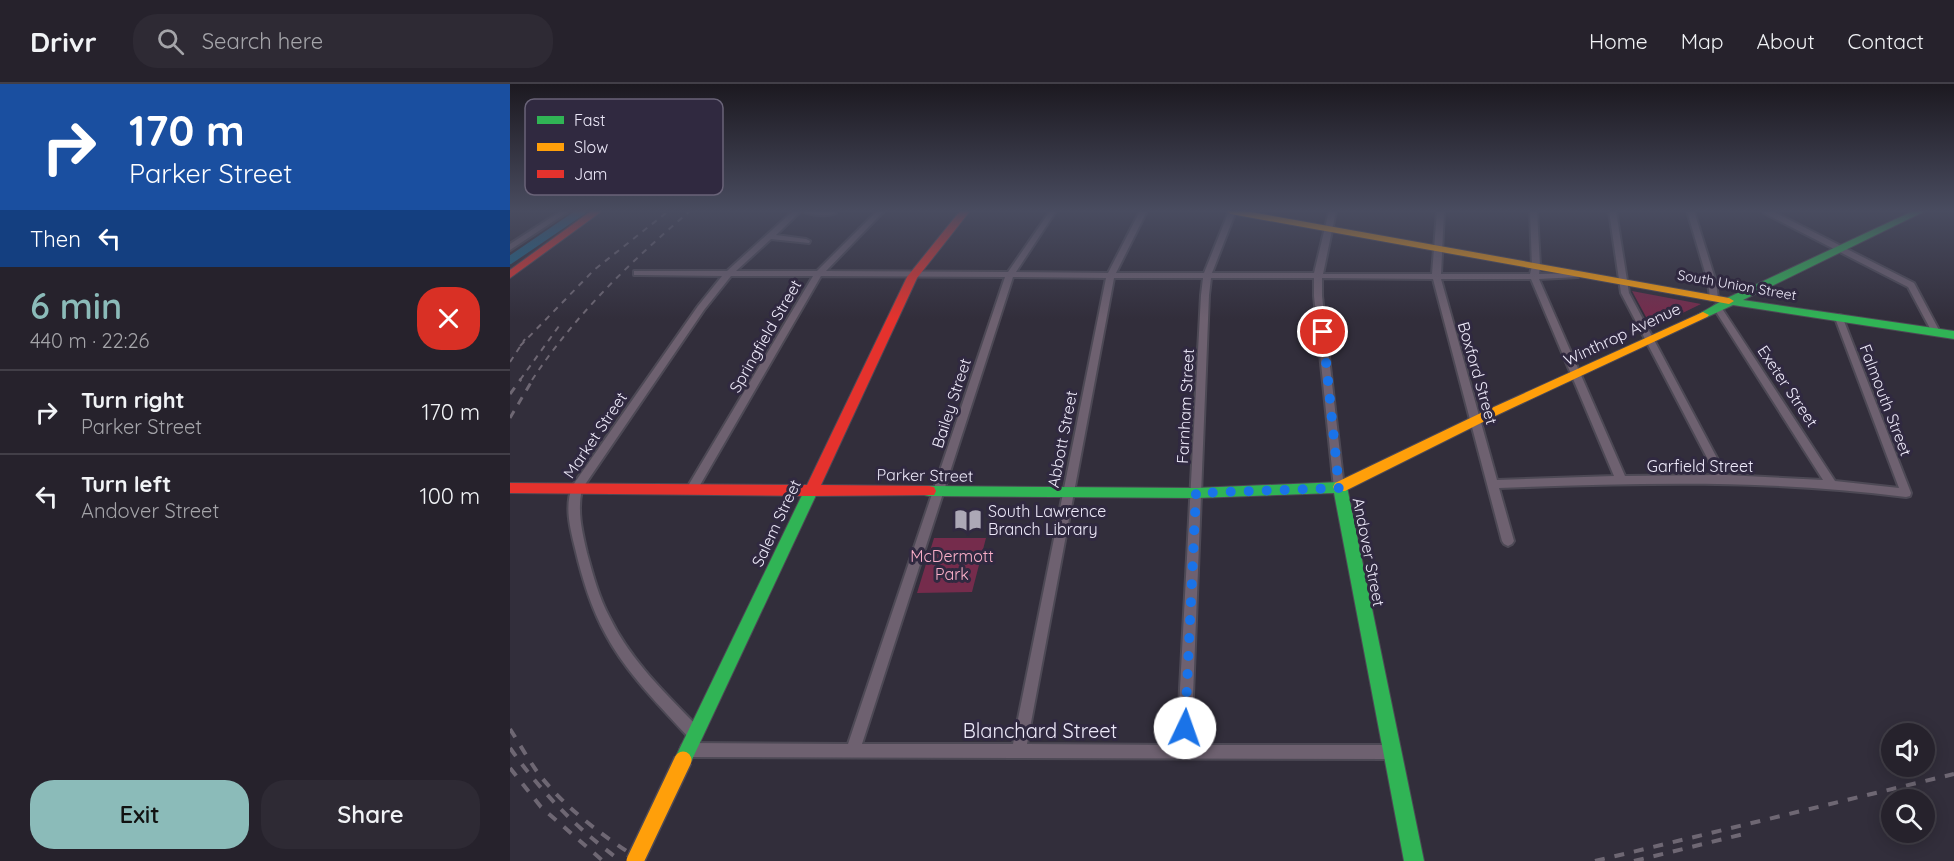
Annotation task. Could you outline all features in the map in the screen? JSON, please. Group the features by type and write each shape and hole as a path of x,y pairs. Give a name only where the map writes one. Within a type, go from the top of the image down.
{"main road":[{"path":"510,275 548,247"},
{"name":"Salem Street","path":"634,861 914,275 936,247"},
{"name":"South Union Street","path":"1439,247 1535,271 1622,282 1720,302 1954,334"},
{"name":"Winthrop Avenue","path":"1339,488 1476,420 1649,341 1720,302 1845,247"},
{"name":"Parker Street","path":"510,488 1068,493 1196,493 1339,488"},
{"name":"Andover Street","path":"1339,488 1414,861"}],"street":[{"name":"Market Street","path":"695,734 649,684 617,643 591,588 574,521 573,501 577,488 701,308 728,274 757,247"},
{"name":"Springfield Street","path":"692,489 818,275 845,247"},
{"name":"Bailey Street","path":"853,750 1011,274 1029,247"},
{"name":"Abbott Street","path":"1018,751 1110,276 1125,247"},
{"name":"Farnham Street","path":"1184,751 1208,275 1219,247"},
{"name":"Andover Street","path":"1324,247 1318,276 1318,296 1339,488"},
{"name":"Boxford Street","path":"1438,247 1436,276 1508,541"},
{"path":"1535,247 1535,271 1621,480"},
{"path":"1619,247 1625,292 1724,481"},
{"name":"Exeter Street","path":"1701,247 1720,302 1831,483"},
{"path":"1838,247 1911,285 1936,332"},
{"path":"637,273 1436,276 1535,271"},
{"name":"Falmouth Street","path":"1839,318 1906,493"},
{"name":"Garfield Street","path":"1492,484 1621,480 1831,483 1906,493"},
{"name":"Blanchard Street","path":"685,755 853,750 1392,752"}],"green space":[{"path":"1632,291 1701,304 1652,328"},
{"name":"McDermott Park","path":"934,538 986,538 972,592 917,593"}],"waterway":[{"path":"510,260 529,247"}],"railway":[{"path":"521,345 594,270 623,247"},
{"path":"532,380 585,311 649,247"},
{"path":"520,380 559,326"},
{"path":"521,345 525,339"},
{"path":"510,362 521,345"},
{"path":"510,394 521,379"},
{"path":"510,418 533,379"},
{"path":"510,729 538,773 561,799 600,832 642,861"},
{"path":"510,748 534,780 561,809 589,836 621,861"},
{"path":"510,768 541,807 603,861"},
{"path":"1595,861 1954,774"},
{"path":"1634,861 1744,834"}],"traffic: fast":[{"path":"1703,315 1844,247"},
{"path":"1729,301 1954,335"},
{"path":"1340,487 1414,861"},
{"path":"929,491 1196,493 1339,488"},
{"path":"683,760 811,491"}],"traffic: slow":[{"path":"1432,247 1729,301"},
{"path":"1340,487 1489,414 1703,315"},
{"path":"635,861 683,760"}],"traffic: jam":[{"path":"510,275 548,247"},
{"path":"811,491 912,277 936,247"},
{"path":"510,488 929,491"}],"place":[{"name":"South Lawrence Branch Library","path":"968,520"}],"route":[{"path":"1185,728 1196,493 1339,488 1323,332"}]}
